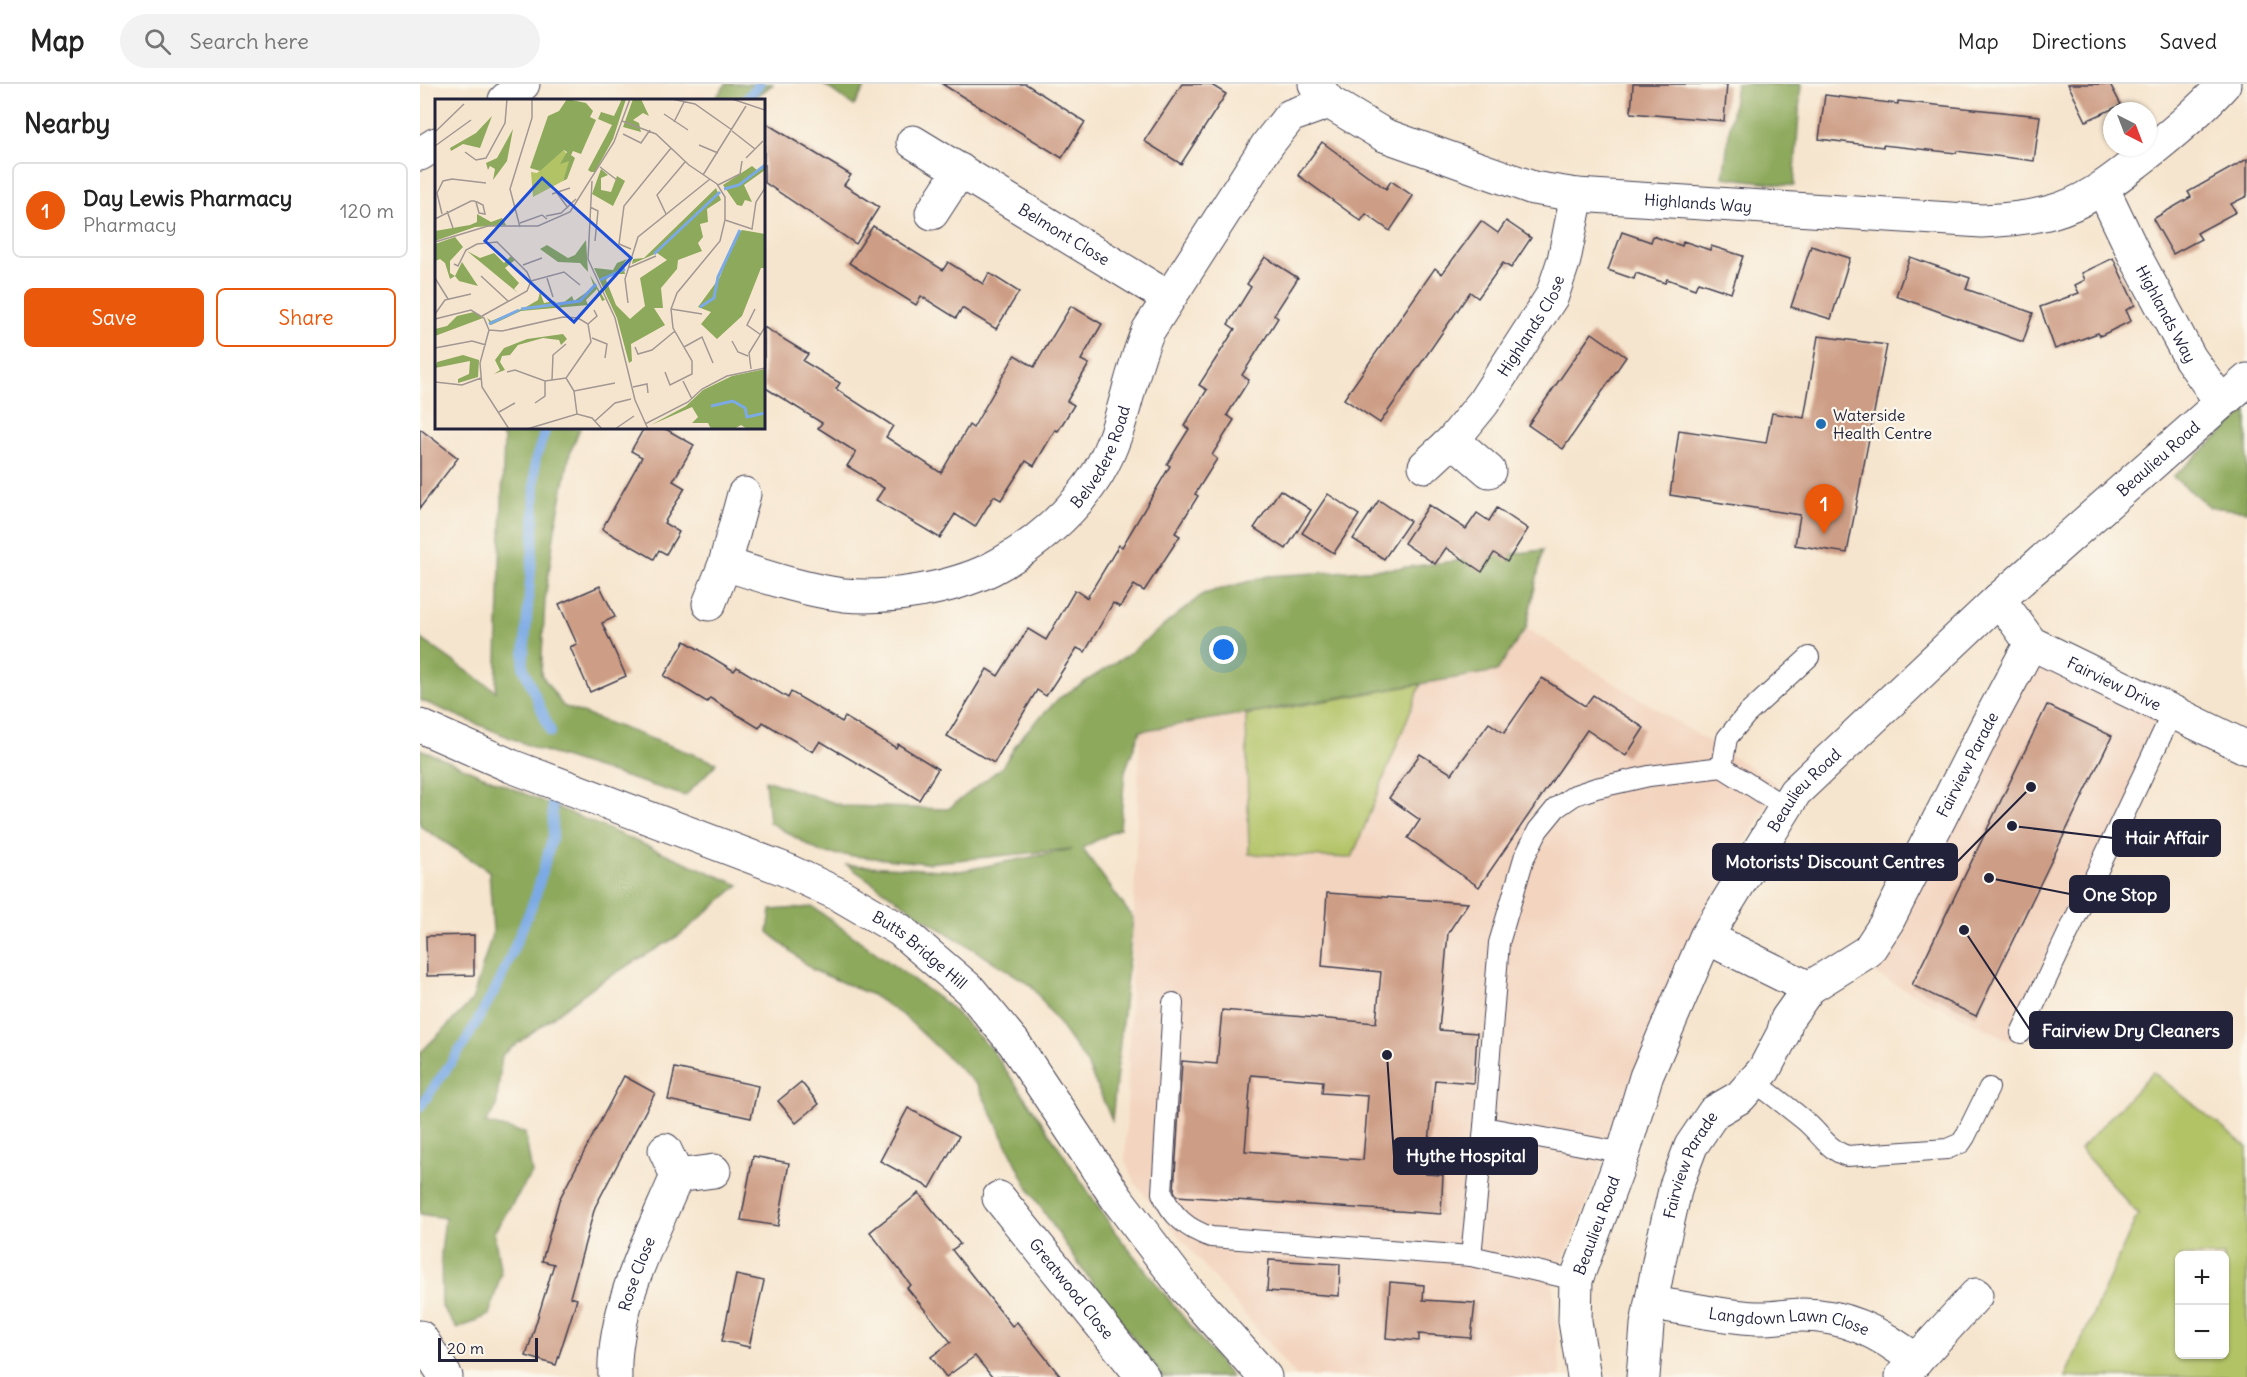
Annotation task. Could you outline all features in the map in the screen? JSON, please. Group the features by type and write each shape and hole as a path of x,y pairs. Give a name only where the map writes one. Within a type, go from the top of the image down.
{"street":[{"path":"506,99 523,84"},
{"name":"Highlands Way","path":"1322,93 1384,135 1533,188 1577,195 1982,221 2052,212 2103,189 2205,105 2224,84"},
{"name":"Belvedere Road","path":"725,564 821,591 867,596 938,587 990,570 1040,536 1062,516 1098,472 1112,441 1140,349 1148,331 1253,166 1290,116 1322,93"},
{"name":"Belmont Close","path":"914,142 1169,298"},
{"path":"420,154 435,145"},
{"path":"932,213 960,170"},
{"name":"Highlands Way","path":"2103,189 2134,254 2190,358 2221,402"},
{"name":"Highlands Close","path":"1425,466 1453,440 1483,403 1552,296 1564,260 1577,195"},
{"name":"Beaulieu Road","path":"1584,1377 1575,1321 1576,1280 1624,1151 1646,1077 1706,936 1785,807 1795,792 2000,599 2247,380"},
{"path":"1453,440 1489,471"},
{"path":"709,604 725,564 744,494"},
{"name":"Fairview Drive","path":"2000,599 2031,643 2247,748"},
{"name":"Fairview Parade","path":"1643,1377 1651,1303 1672,1202 1691,1146 1714,1112 1740,1097 1755,1082 1771,1060 1787,1019 1809,988 1868,951 1887,922 2031,643"},
{"name":"Butts Bridge Hill","path":"420,726 511,766 784,869 840,895 900,930 970,990 1014,1043 1118,1200 1185,1288 1265,1377"},
{"path":"1706,936 1809,988"},
{"name":"Rose Close","path":"615,1377 621,1323 671,1163 714,1171"},
{"name":"Greatwood Close","path":"999,1198 1143,1377"},
{"name":"Langdown Lawn Close","path":"1651,1303 1742,1317 1780,1318 1802,1315 1837,1319 1870,1330 1888,1340 1908,1369 1976,1295"},
{"path":"420,1336 446,1377"}],"lane":[{"path":"1722,767 1727,738 1746,715 1809,657"},
{"path":"2021,1033 2173,711"},
{"path":"1470,1256 1484,1127 1499,943 1524,858 1538,830 1556,808 1575,795 1649,776 1722,767 1785,807"},
{"path":"1173,1003 1162,1193 1168,1208 1194,1232 1211,1237 1470,1256 1576,1280"},
{"path":"1755,1082 1804,1120 1828,1145 1847,1156 1947,1149 1956,1146 1965,1137 1989,1088"},
{"path":"1484,1127 1624,1151"}],"shaded area":[{"path":"1526,628 1777,784 1684,959 1553,1287 1561,1377 1297,1377 1136,1185 1125,1161 1140,731 1497,671"},
{"path":"2034,656 2169,722 2011,1041 1876,975"}],"green space":[{"path":"726,84 773,84 753,99 715,99"},
{"path":"823,84 867,84 854,106"},
{"path":"1736,84 1801,84 1794,186 1723,177"},
{"path":"2247,411 2247,511 2210,507 2173,477"},
{"path":"482,429 580,429 570,453 555,529 545,600 541,674 563,706 717,763 685,796 537,749 420,700 420,638 496,691 504,437"},
{"path":"1543,550 1526,628 1497,671 1140,731 1125,771 1120,828 1082,848 1133,918 1112,1120 1086,1062 1031,985 928,921 847,865 960,871 1072,849 926,863 822,853 769,822 765,780 844,806 948,809 1002,767 1021,737 1059,698 1126,656 1203,594 1268,576 1399,568"},
{"path":"1421,684 1352,858 1249,854 1246,715"},
{"path":"420,749 739,885 680,935 597,984 502,1055 496,1108 485,1123 525,1133 532,1173 494,1232 501,1274 489,1315 457,1329 442,1307 441,1252 445,1218 420,1214 420,1053 472,1001 493,931 489,871 420,826"},
{"path":"813,907 948,1005 992,1050 1115,1232 1231,1377 1162,1377 1080,1266 1030,1191 978,1086 905,1017 872,995 813,970 768,932 771,910"},
{"path":"2153,1072 2247,1147 2247,1377 2065,1377 2138,1214 2080,1149"}],"building":[{"path":"942,84 1026,84 1085,122 1062,158"},
{"path":"1182,84 1210,84 1226,94 1181,164 1144,141"},
{"path":"1633,84 1727,84 1724,121 1631,113"},
{"path":"2068,84 2110,84 2119,102 2103,102 2103,113 2086,121"},
{"path":"1825,95 1898,104 1898,101 2040,116 2034,161 1957,151 1956,153 1883,145 1883,147 1819,139"},
{"path":"765,123 851,175 844,185 879,207 856,244 765,183"},
{"path":"1322,142 1386,189 1391,181 1413,196 1390,231 1366,214 1361,221 1298,175"},
{"path":"2247,159 2247,196 2231,204 2236,212 2197,233 2201,239 2173,254 2153,219 2191,197 2188,192"},
{"path":"1481,221 1498,233 1506,221 1531,238 1511,268 1503,263 1478,298 1470,292 1380,423 1344,399 1435,268 1442,274"},
{"path":"873,226 943,270 948,262 983,284 989,273 1019,292 996,329 962,308 956,318 921,296 916,305 849,263"},
{"path":"1622,232 1651,242 1653,236 1682,246 1683,241 1710,250 1711,246 1743,256 1731,293 1698,282 1695,289 1667,279 1665,283 1636,273 1634,279 1608,270"},
{"path":"1811,246 1850,258 1831,319 1791,307"},
{"path":"1265,257 1298,278 1274,315 1278,318 1242,375 1249,380 1227,415 1234,420 1212,455 1217,459 1195,494 1198,496 1175,533 1180,536 1144,591 1134,585 1120,607 1113,603 1085,652 1077,648 1046,696 1037,690 994,763 947,736 987,669 998,676 1028,629 1046,640 1075,590 1087,598 1119,545 1122,547 1170,466 1167,464 1189,429 1184,426 1207,390 1199,385 1235,329 1228,324 1251,287 1247,284"},
{"path":"1910,257 1970,278 1966,289 2033,313 2023,342 1896,296"},
{"path":"2113,258 2135,305 2126,310 2131,321 2100,336 2098,333 2055,349 2040,307 2079,293 2075,285 2085,280 2082,273"},
{"path":"1071,306 1102,324 1081,360 1089,364 1067,401 1074,405 1058,431 1055,430 1034,466 1026,461 1001,500 994,496 975,527 955,514 940,538 876,500 884,488 847,466 856,452 818,428 822,423 765,388 765,328 808,354 803,361 840,383 836,389 893,426 886,437 941,473 969,425 973,428 1015,355 1034,367"},
{"path":"1592,333 1626,357 1563,449 1528,425"},
{"name":"Waterside Health Centre","path":"1818,336 1887,345 1847,553 1795,545 1800,515 1670,495 1679,430 1766,443 1772,413 1804,418"},
{"path":"420,429 458,458 420,508"},
{"path":"643,429 666,429 694,445 673,481 685,488 664,523 679,532 666,554 659,550 654,559 602,529 642,457 631,451"},
{"path":"1280,490 1311,510 1286,549 1254,528"},
{"path":"1328,494 1359,515 1334,553 1302,533"},
{"path":"1379,500 1410,521 1384,559 1353,539"},
{"path":"1429,505 1466,529 1477,513 1489,521 1497,508 1528,529 1507,562 1494,553 1482,572 1446,548 1435,564 1404,543"},
{"path":"600,586 615,617 602,623 626,676 590,692 570,647 577,644 559,604"},
{"path":"685,641 734,671 737,667 788,698 791,692 842,722 845,717 896,748 898,744 938,769 919,800 820,741 813,752 763,722 759,728 710,698 707,702 664,676"},
{"path":"1542,678 1585,706 1593,695 1644,728 1626,756 1587,730 1479,887 1408,838 1420,820 1389,798 1420,754 1452,774 1489,723 1504,733"},
{"path":"2047,705 2112,736 1976,1016 1912,985"},
{"path":"1327,893 1468,903 1448,933 1439,1030 1477,1033 1474,1083 1435,1080 1426,1174 1443,1175 1441,1214 1177,1196 1174,1191 1182,1061 1217,1064 1222,1010 1376,1023 1381,972 1322,966","holes":["1251,1075 1323,1081 1322,1093 1368,1096 1363,1160 1245,1151"]},
{"path":"474,935 474,975 427,976 426,936"},
{"path":"675,1068 758,1086 751,1118 668,1100"},
{"path":"624,1076 655,1093 595,1207 570,1297 577,1299 556,1365 526,1356 554,1264 542,1261 559,1200"},
{"path":"801,1082 819,1104 796,1123 778,1101"},
{"path":"908,1108 959,1136 930,1188 880,1161"},
{"path":"753,1156 789,1163 778,1226 741,1220"},
{"path":"919,1193 960,1244 952,1250 1012,1326 1017,1322 1061,1377 992,1377 975,1356 946,1377 931,1357 951,1342 907,1288 911,1285 870,1232"},
{"path":"1269,1260 1340,1264 1339,1296 1267,1291"},
{"path":"736,1275 764,1281 749,1347 722,1341"},
{"path":"1390,1282 1424,1285 1423,1300 1475,1303 1471,1338 1419,1334 1419,1341 1386,1338"}],"waterway":[{"path":"747,99 759,84"},
{"path":"546,429 535,461 534,533 523,667 551,732"},
{"path":"420,1107 464,1044 500,981 535,898 553,835 552,799"}],"place":[{"name":"Waterside Health Centre","path":"1821,424"},
{"name":"Day Lewis Pharmacy","path":"1824,534"},
{"name":"Motorists' Discount Centres","path":"2031,787"},
{"name":"Hair Affair","path":"2012,826"},
{"name":"One Stop","path":"1989,878"},
{"name":"Fairview Dry Cleaners","path":"1964,930"},
{"name":"Hythe Hospital","path":"1387,1055"}]}
